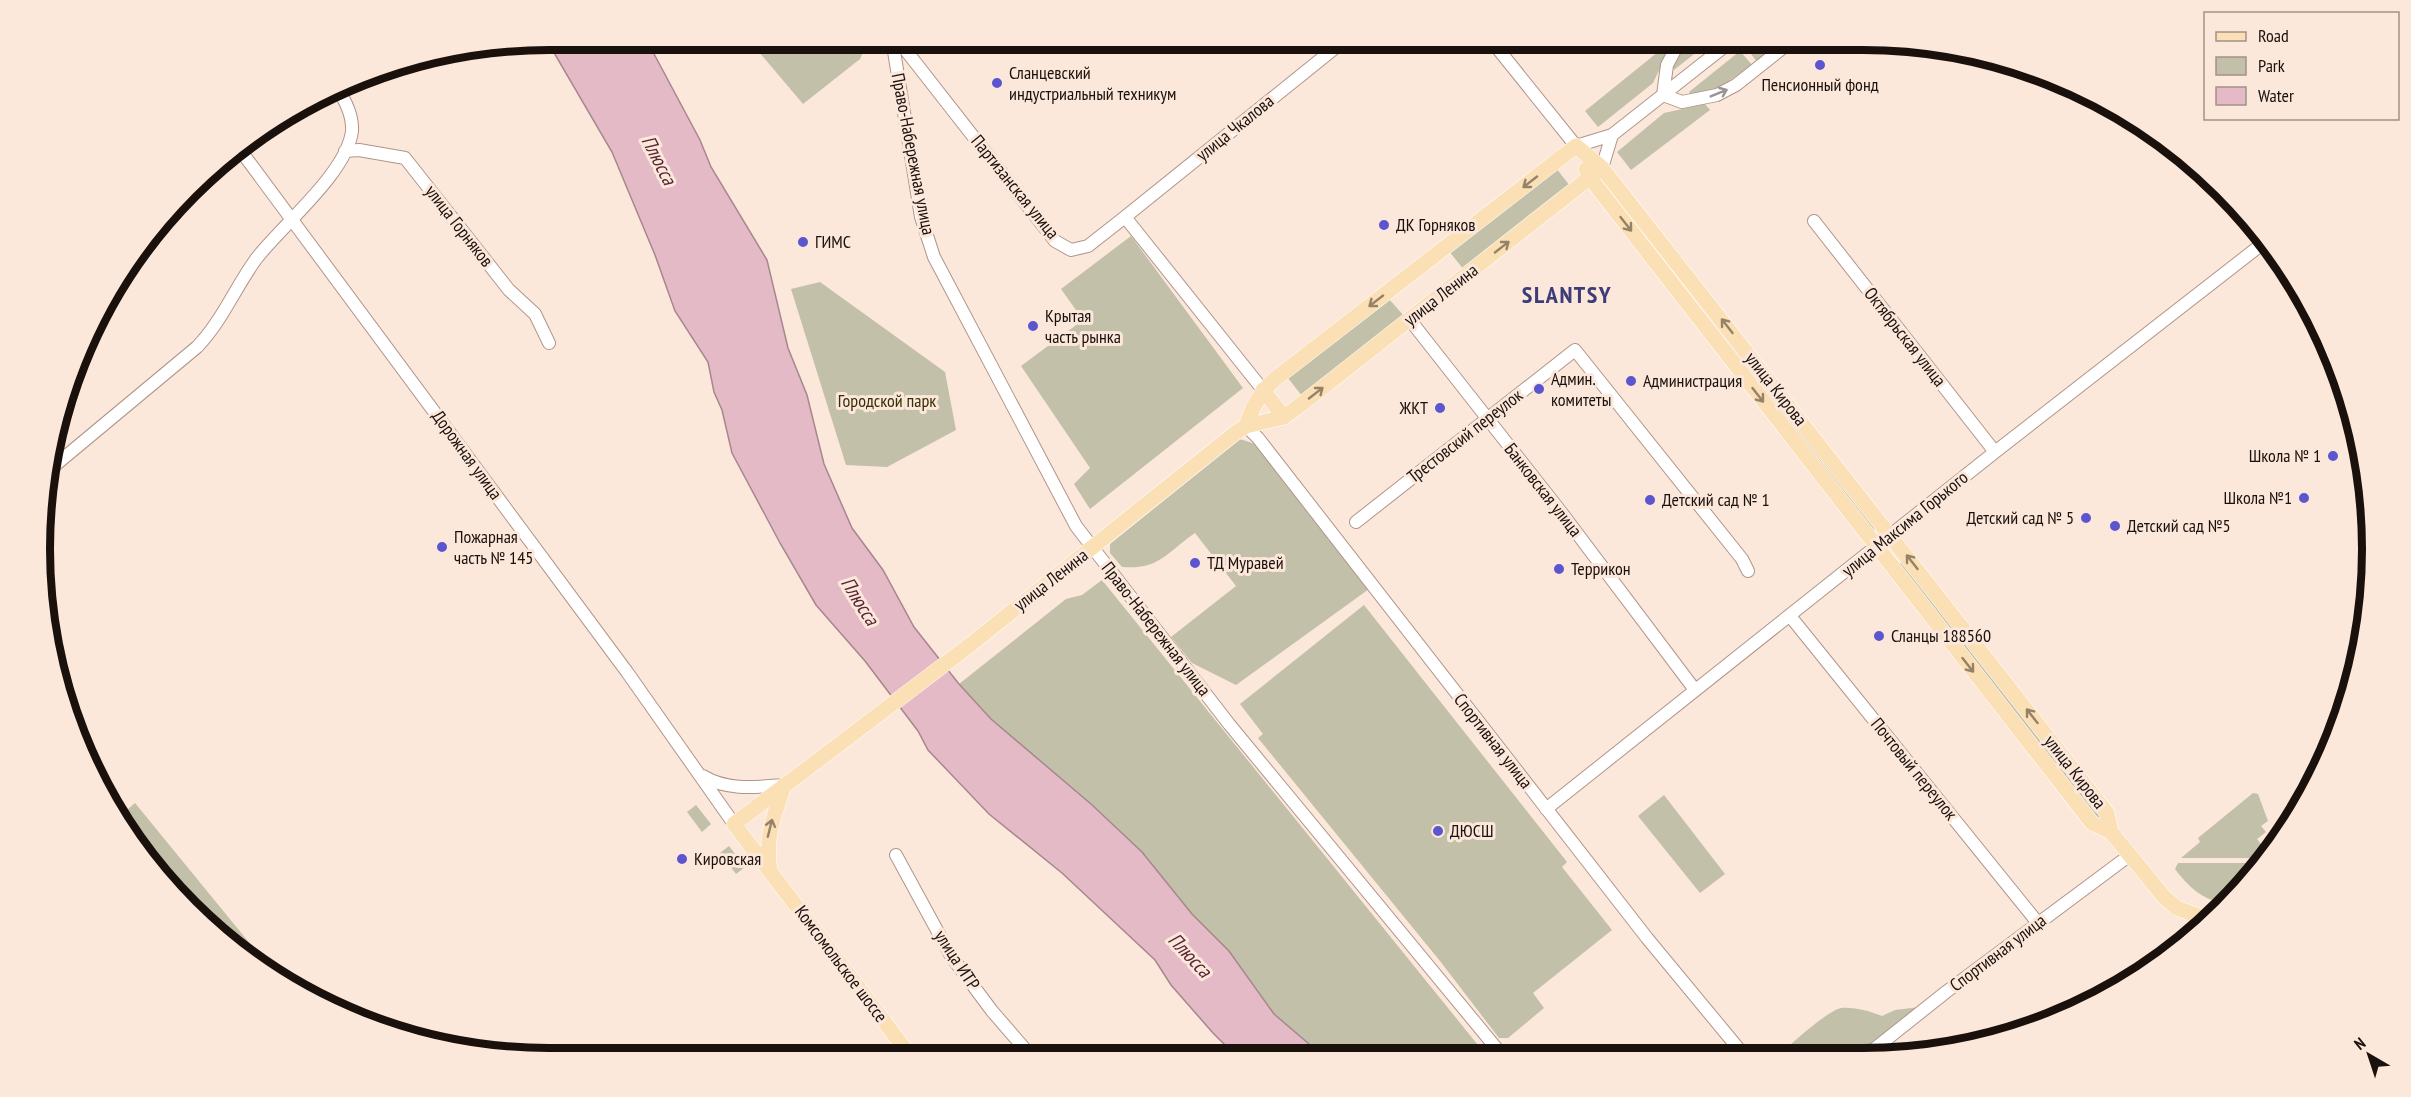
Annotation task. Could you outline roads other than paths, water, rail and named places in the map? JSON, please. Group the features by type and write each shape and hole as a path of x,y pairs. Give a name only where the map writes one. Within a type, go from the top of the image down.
{"main road":[{"name":"улица Ленина","path":"1246,426 1250,412 1263,390 1576,146"},
{"name":"улица Кирова","path":"1576,146 1602,168 1891,535 2107,813 2111,832"},
{"name":"улица Кирова","path":"1576,146 1590,178 1876,547 2092,823 2111,832"},
{"name":"улица Ленина","path":"784,785 970,645 1246,426 1284,417 1602,168"},
{"path":"1263,390 1284,417"},
{"path":"734,824 784,785"},
{"path":"770,872 767,842 769,828 784,785"},
{"name":"Комсомольское шоссе","path":"734,824 904,1048"},
{"path":"2111,832 2164,897 2176,908 2199,917"}],"street":[{"name":"Право-Набережная улица","path":"897,50 921,217 934,256 1076,526 1229,723 1496,1048"},
{"name":"Партизанская улица","path":"904,50 1055,241 1071,250 1088,246 1125,217"},
{"name":"улица Чкалова","path":"1125,217 1332,50"},
{"name":"улица Кирова","path":"1499,50 1576,146"},
{"path":"1675,50 1667,65 1663,95 1682,102 1717,95 1736,85 1780,50"},
{"name":"улица Ленина","path":"1576,146 1612,135 1720,50"},
{"path":"57,463 210,334 255,260 291,219 317,194 345,151 352,132 351,115 341,95"},
{"path":"1602,168 1612,135"},
{"name":"улица Горняков","path":"345,151 359,150 405,158 509,290 535,314 549,343"},
{"name":"Дорожная улица","path":"243,154 460,444 734,824"},
{"path":"1125,217 1263,390"},
{"name":"Октябрьская улица","path":"1814,221 1995,452"},
{"name":"улица Максима Горького","path":"1546,808 1995,452 2259,246"},
{"name":"Банковская улица","path":"1410,320 1488,418 1695,690"},
{"name":"Трестовский переулок","path":"1356,522 1575,350 1742,560 1748,571"},
{"name":"Спортивная улица","path":"1246,426 1258,438 1647,938 1738,1048"},
{"name":"Почтовый переулок","path":"1790,616 2038,923"},
{"path":"700,774 713,782 729,786 784,785"},
{"name":"улица ИТР","path":"896,855 951,956 992,1011 1024,1048"},
{"name":"Спортивная улица","path":"1877,1047 2130,855"}],"water":[{"name":"Плюсса","path":"552,50 652,50 700,140 711,167 767,260 788,348 807,395 824,464 852,528 883,570 914,627 959,684 991,719 1091,804 1142,852 1192,914 1229,951 1274,1014 1314,1048 1228,1048 1171,985 1155,960 1062,873 989,814 928,750 918,731 865,661 816,605 732,453 722,410 714,392 708,362 675,311 655,255 612,152"}],"place":[{"name":"Пенсионный фонд","path":"1820,65"},
{"name":"Сланцевский индустриальный техникум","path":"997,83"},
{"name":"ДК Горняков","path":"1384,225"},
{"name":"ГИМС","path":"803,242"},
{"name":"Крытая часть рынка","path":"1033,326"},
{"name":"Администрация","path":"1631,381"},
{"name":"Админ. комитеты","path":"1539,389"},
{"name":"ЖКТ","path":"1440,408"},
{"name":"Школа № 1","path":"2333,456"},
{"name":"Школа №1","path":"2304,498"},
{"name":"Детский сад № 1","path":"1650,500"},
{"name":"Детский сад № 5","path":"2086,518"},
{"name":"Детский сад №5","path":"2115,526"},
{"name":"Пожарная часть № 145","path":"442,547"},
{"name":"ТД Муравей","path":"1195,563"},
{"name":"Террикон","path":"1559,569"},
{"name":"Сланцы 188560","path":"1879,636"},
{"name":"ДЮСШ","path":"1438,831"},
{"name":"Кировская","path":"682,859"}],"district":[{"name":"SLANTSY","path":"1567,295"}],"park label":[{"name":"Городской парк","path":"887,401"}]}
